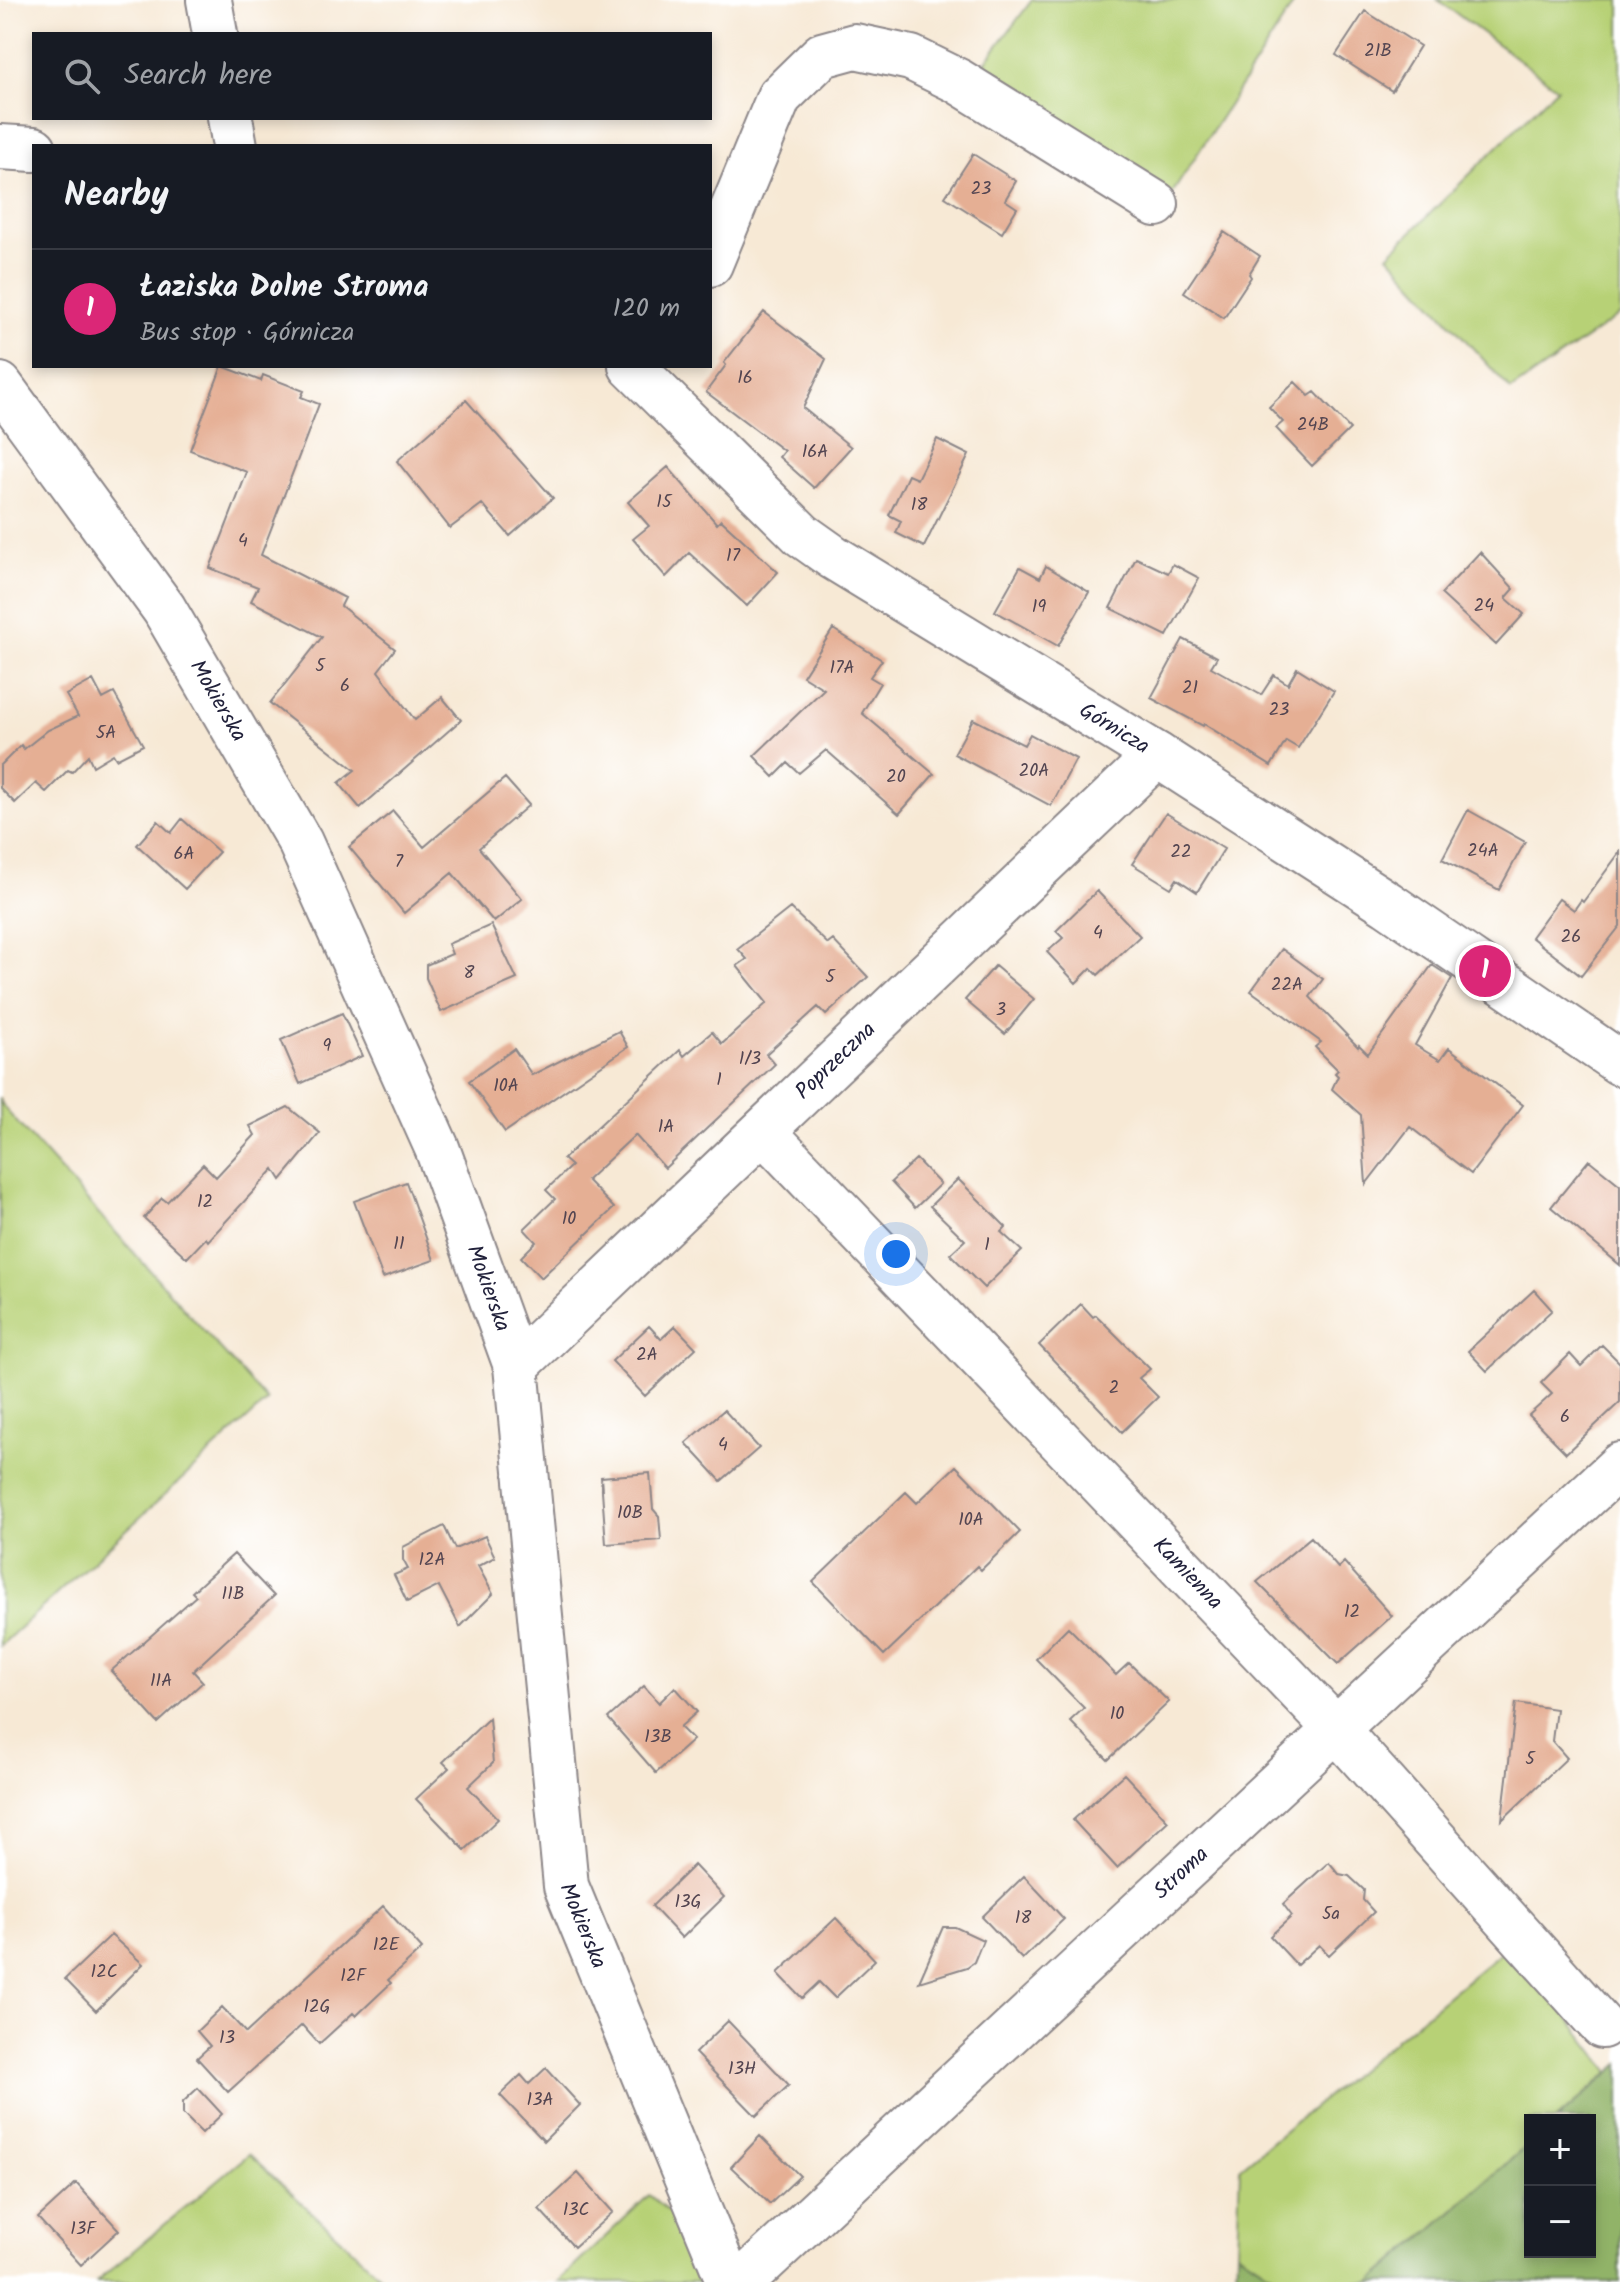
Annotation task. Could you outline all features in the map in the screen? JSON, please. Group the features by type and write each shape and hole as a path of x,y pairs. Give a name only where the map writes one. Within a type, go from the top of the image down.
{"street":[{"path":"209,0 215,32"},
{"path":"712,259 779,97 822,55 855,46 911,58 958,81 1156,204"},
{"path":"230,120 235,144"},
{"path":"0,147 32,149"},
{"name":"Górnicza","path":"650,373 802,535 1157,755 1388,904 1620,1063"},
{"name":"Mokierska","path":"0,385 164,609 300,842 437,1148 516,1366 566,1886 729,2282"},
{"name":"Poprzeczna","path":"516,1366 1157,755"},
{"name":"Kamienna","path":"764,1132 1336,1729 1602,2026"},
{"name":"Stroma","path":"742,2282 1620,1465"}],"green space":[{"path":"1032,0 1296,0 1159,214 961,95"},
{"path":"1438,0 1620,0 1620,315 1511,390 1388,255 1557,88"},
{"path":"0,1100 267,1401 0,1646"},
{"path":"1512,1943 1610,2072 1563,2114 1524,2114 1524,2148 1371,2282 1284,2282 1237,2251 1240,2168"},
{"path":"1620,2064 1620,2282 1371,2282 1524,2148 1524,2258 1596,2258 1596,2114 1563,2114"},
{"path":"249,2154 387,2282 96,2282"},
{"path":"649,2195 753,2282 558,2282"},
{"path":"1237,2251 1284,2282 1236,2282"}],"building":[{"path":"1365,11 1420,46 1392,91 1336,55"},
{"path":"973,154 1016,181 1005,200 1017,208 1002,233 945,197"},
{"path":"1224,232 1260,256 1249,274 1251,277 1224,318 1184,292"},
{"path":"764,312 826,359 803,408 851,447 814,488 779,457 784,451 706,392 726,365 724,363"},
{"path":"221,368 261,381 263,375 304,391 301,397 319,404 261,555 345,598 341,606 395,649 378,671 415,720 442,697 461,720 360,808 339,783 355,770 270,703 322,637 251,601 258,587 210,568 247,472 190,450"},
{"path":"1295,382 1309,396 1315,392 1350,429 1312,466 1276,428 1283,422 1269,407"},
{"path":"466,400 553,498 510,536 482,504 450,528 397,461"},
{"path":"937,439 969,455 924,547 896,533 901,521 889,515 908,475 917,479"},
{"path":"668,467 717,524 721,520 778,572 747,606 689,553 666,577 633,539 649,526 628,502"},
{"path":"1480,552 1514,589 1506,598 1524,614 1496,645 1441,594"},
{"path":"1136,558 1168,573 1173,564 1199,578 1167,636 1110,608"},
{"path":"1046,566 1089,592 1058,646 995,611 1020,567 1040,578"},
{"path":"833,629 882,660 870,677 880,683 862,713 934,774 899,814 826,750 799,773 788,763 774,777 754,756 824,689 803,676"},
{"path":"1183,639 1217,657 1211,667 1261,695 1274,675 1288,684 1297,668 1334,691 1298,748 1286,741 1271,766 1204,724 1151,698"},
{"path":"93,680 103,699 114,693 143,745 116,759 113,754 93,766 88,755 46,792 36,783 15,803 0,788 0,766 21,745 24,749 48,730 78,716 66,695"},
{"path":"973,719 1024,745 1030,734 1076,759 1051,806 954,754"},
{"path":"505,778 529,805 479,848 522,899 494,922 452,873 404,913 349,847 393,811 424,847"},
{"path":"1468,810 1525,842 1499,890 1442,859"},
{"path":"1166,813 1224,849 1197,892 1177,879 1171,888 1132,864"},
{"path":"182,819 219,852 185,889 137,845 158,821 171,833"},
{"path":"1620,852 1620,926 1581,976 1531,937 1559,899 1574,910 1581,900 1583,902"},
{"path":"1097,891 1140,936 1098,975 1091,968 1076,983 1047,952 1063,938 1056,931"},
{"path":"790,908 828,944 833,940 868,977 826,1015 818,1007 766,1054 775,1064 665,1168 635,1135 587,1180 614,1208 541,1278 521,1257 536,1242 524,1229 555,1199 546,1190 571,1166 563,1159 680,1050 684,1056 712,1032 722,1044 767,1003 737,966 747,959 738,949"},
{"path":"491,925 517,979 441,1012 426,978 426,965 452,954 448,944"},
{"path":"1282,949 1323,979 1310,997 1368,1054 1432,965 1452,978 1415,1045 1440,1060 1449,1048 1523,1105 1471,1174 1410,1127 1366,1184 1361,1115 1332,1089 1338,1070 1315,1047 1321,1042 1251,991"},
{"path":"995,966 1034,999 1005,1034 965,1000"},
{"path":"342,1013 362,1056 300,1084 281,1040"},
{"path":"619,1031 628,1047 505,1132 469,1081 514,1049 532,1075"},
{"path":"288,1107 320,1133 281,1180 274,1169 208,1241 206,1238 187,1258 144,1218 162,1198 167,1202 203,1164 216,1177 255,1135 250,1126"},
{"path":"916,1159 940,1184 915,1208 891,1182"},
{"path":"1589,1160 1620,1185 1620,1265 1551,1207"},
{"path":"958,1179 1006,1227 1001,1232 1022,1251 984,1288 950,1254 965,1240 930,1206"},
{"path":"406,1182 434,1260 383,1278 354,1201"},
{"path":"1534,1290 1552,1310 1487,1371 1468,1351"},
{"path":"1081,1304 1150,1369 1139,1378 1158,1397 1122,1432 1039,1345"},
{"path":"649,1326 661,1339 675,1326 696,1348 645,1396 612,1361"},
{"path":"1602,1345 1620,1363 1620,1402 1566,1453 1529,1415 1552,1394 1541,1383 1570,1354 1581,1366"},
{"path":"724,1410 759,1448 721,1481 686,1443"},
{"path":"956,1466 1020,1532 981,1570 977,1566 884,1655 813,1582 906,1492 917,1503"},
{"path":"650,1473 653,1509 659,1516 661,1540 606,1544 601,1477"},
{"path":"444,1526 455,1549 485,1536 495,1557 478,1566 493,1594 460,1627 439,1586 407,1602 394,1575 408,1569 403,1560 403,1547"},
{"path":"1311,1537 1338,1568 1344,1562 1392,1616 1338,1664 1257,1582"},
{"path":"234,1554 274,1596 193,1671 203,1682 158,1723 111,1671 196,1596 192,1592"},
{"path":"1068,1627 1116,1675 1129,1663 1169,1702 1108,1760 1070,1721 1084,1708 1036,1659"},
{"path":"644,1686 659,1703 675,1687 697,1712 680,1727 693,1740 656,1773 608,1718"},
{"path":"1516,1703 1556,1709 1552,1741 1567,1758 1502,1820"},
{"path":"489,1718 493,1763 468,1787 498,1819 465,1850 416,1799 449,1768 443,1762"},
{"path":"1124,1774 1168,1821 1117,1868 1073,1820"},
{"path":"1329,1862 1339,1874 1349,1876 1364,1890 1363,1900 1374,1912 1329,1955 1319,1945 1297,1965 1270,1936 1292,1916 1283,1904"},
{"path":"694,1865 724,1897 682,1938 652,1906"},
{"path":"1024,1876 1064,1919 1022,1959 982,1917"},
{"path":"383,1906 422,1949 388,1980 391,1983 356,2016 353,2013 319,2044 302,2025 228,2092 197,2058 210,2046 197,2031 222,2007 246,2033"},
{"path":"836,1918 875,1960 835,1998 819,1982 802,1998 778,1973"},
{"path":"943,1927 955,1927 983,1940 974,1962 919,1982"},
{"path":"111,1935 143,1964 96,2011 65,1979"},
{"path":"728,2021 789,2085 756,2116 695,2053"},
{"path":"546,2068 580,2105 544,2141 500,2095 521,2075 529,2084"},
{"path":"198,2088 222,2114 202,2133 183,2114 183,2102"},
{"path":"760,2136 800,2176 770,2204 731,2167"},
{"path":"578,2173 613,2212 574,2247 539,2209"},
{"path":"76,2183 119,2230 81,2265 38,2218"}],"place":[{"name":"Łaziska Dolne Stroma","path":"1485,971"}]}
